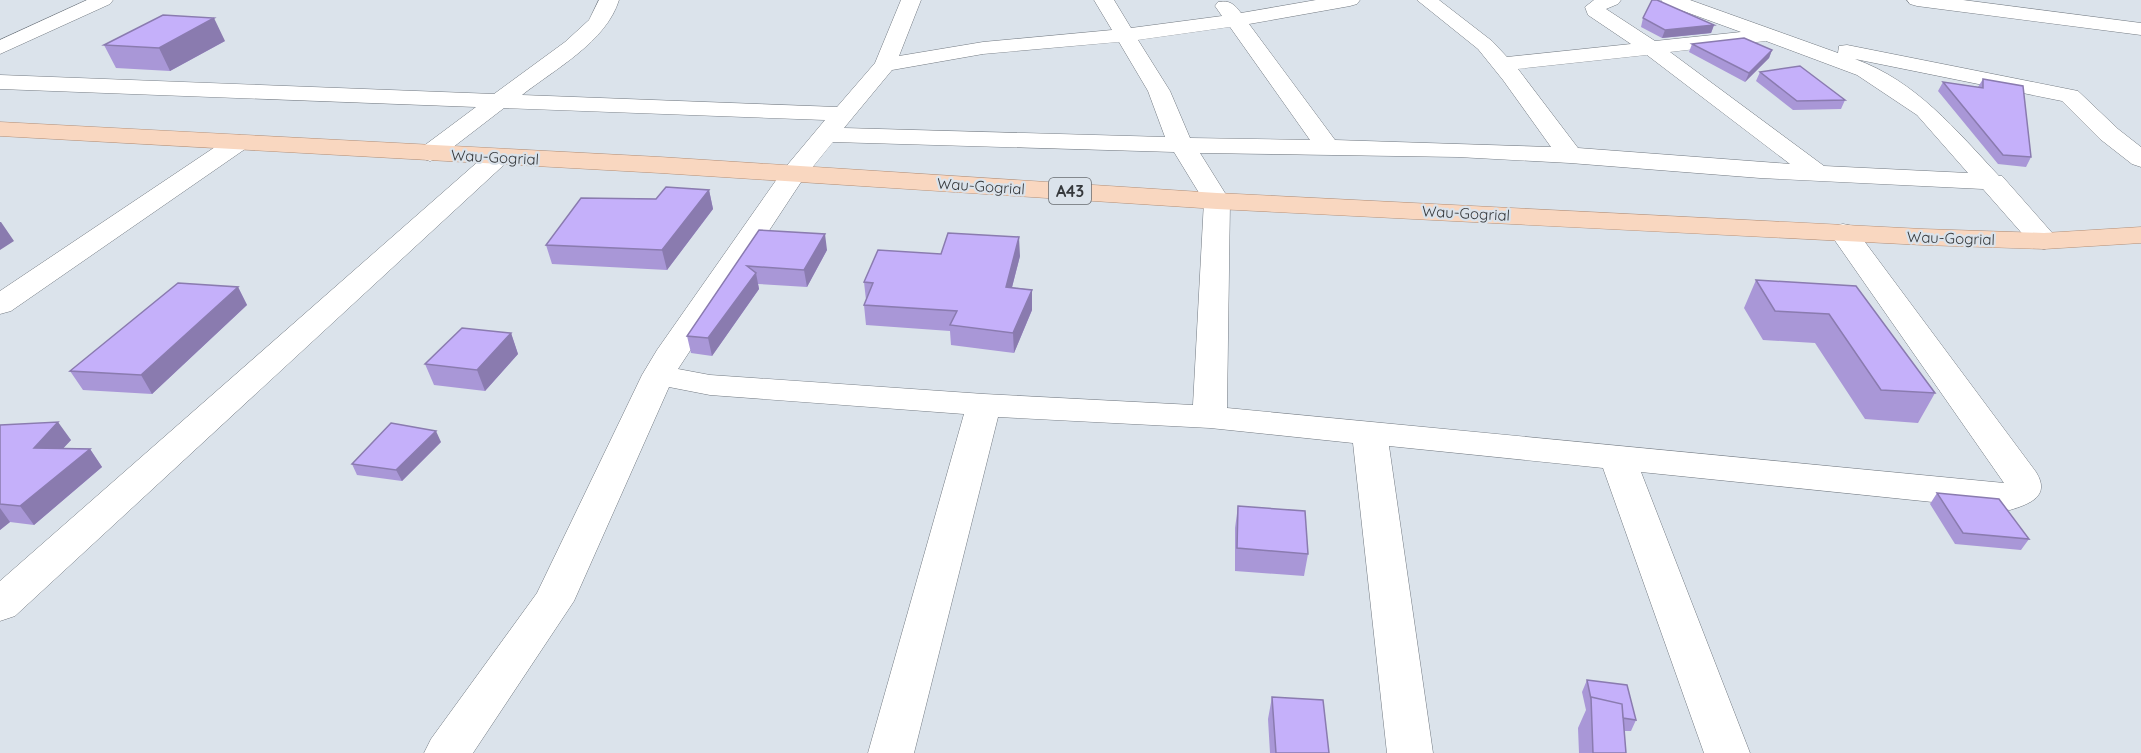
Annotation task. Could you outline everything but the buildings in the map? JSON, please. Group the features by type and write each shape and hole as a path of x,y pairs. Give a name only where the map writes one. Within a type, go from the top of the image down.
{"main road":[{"name":"Wau-Gogrial","path":"0,129 793,174 1216,201 2044,241 2141,235"}],"street":[{"path":"0,48 103,0"},
{"path":"430,153 572,46 596,24 609,0"},
{"path":"447,753 553,601 658,375 793,174 885,65 911,0"},
{"path":"1104,0 1159,91 1177,136 1216,201 1210,417"},
{"path":"1220,0 1237,20 1328,148"},
{"path":"885,65 983,48 1126,35 1237,20 1350,0"},
{"path":"1427,0 1485,45 1502,64 1570,155"},
{"path":"1611,0 1596,7 1595,11 1650,47 1818,173"},
{"path":"1671,0 1865,70 1925,110 2044,241"},
{"path":"1917,0 2137,22"},
{"path":"2083,0 2137,22"},
{"path":"1502,64 1768,35 2070,96 2109,134 2141,159"},
{"path":"0,82 843,114"},
{"path":"828,135 1458,150 1992,182"},
{"path":"0,305 239,142"},
{"path":"0,605 498,157"},
{"path":"658,375 710,386 984,405 1210,417 2010,497 2022,491 2023,481 1843,232"},
{"path":"891,753 984,405"},
{"path":"1369,432 1410,753"},
{"path":"1617,456 1726,753"}]}
